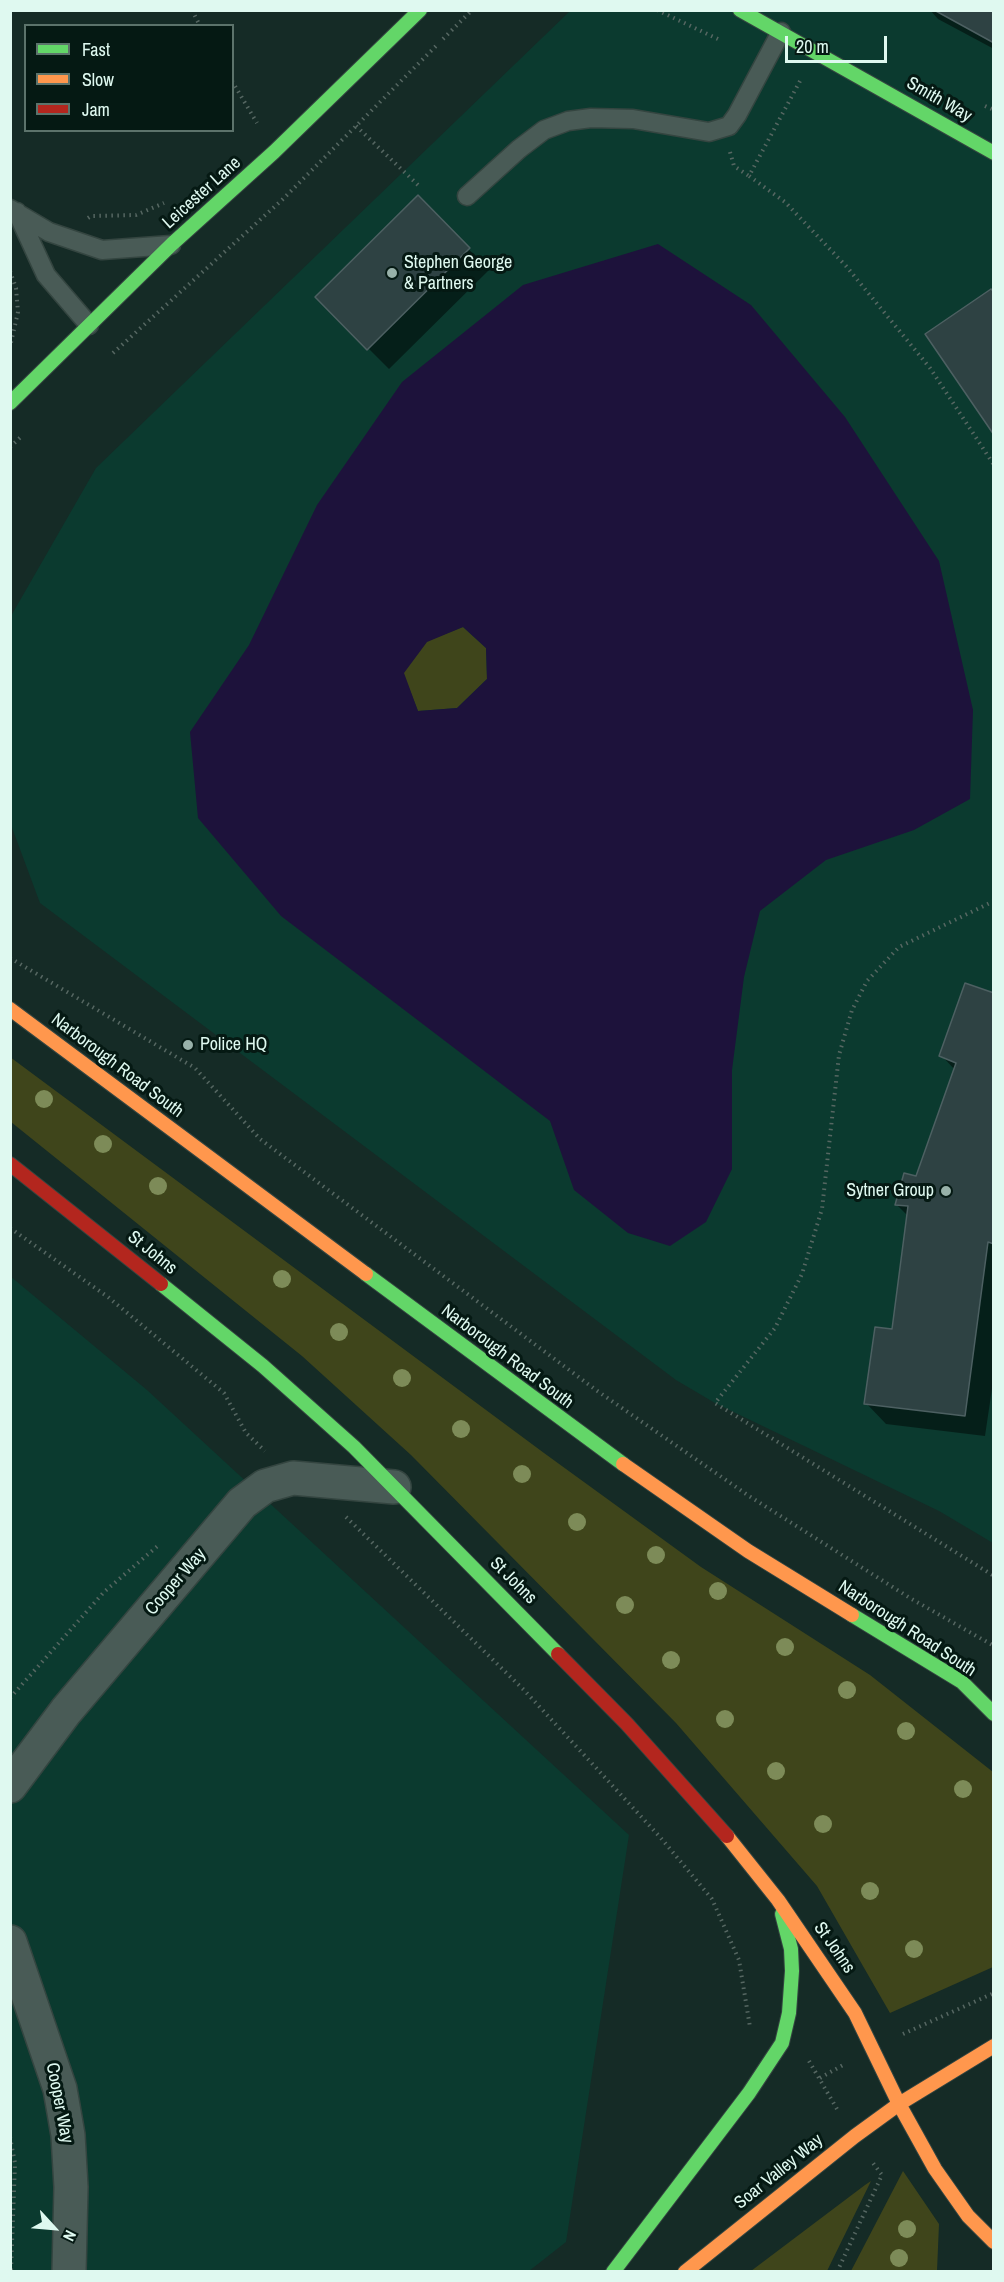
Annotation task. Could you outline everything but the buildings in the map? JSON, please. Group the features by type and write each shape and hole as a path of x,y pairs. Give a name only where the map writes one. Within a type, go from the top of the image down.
{"main road":[{"name":"Leicester Lane","path":"10,403 172,244 274,152 420,10"},
{"name":"Smith Way","path":"740,10 993,153"},
{"name":"Narborough Road South","path":"10,1009 589,1440 748,1551 962,1682 993,1714"},
{"name":"St Johns","path":"10,1164 263,1366 394,1488 627,1724 732,1841 778,1900 840,1989 935,2169 968,2216 993,2242"},
{"path":"962,1682 993,1697"},
{"path":"614,2271 749,2093 782,2043 789,2013 792,1971 791,1949 778,1900"},
{"name":"Soar Valley Way","path":"685,2271 825,2158 899,2104 993,2046"}],"street":[{"name":"Cooper Way","path":"10,1786 66,1711 242,1503 265,1486 293,1478 394,1488"},
{"name":"Cooper Way","path":"10,1942 60,2089 68,2135 71,2187 69,2271"}],"lane":[{"path":"467,196 519,149 544,130 568,121 591,118 633,119 710,132 729,126 781,32"},
{"path":"13,208 49,232 102,250 172,244"},
{"path":"13,208 46,275 89,325"}],"path":[{"path":"192,10 199,24"},
{"path":"107,359 282,200 472,10"},
{"path":"800,81 749,176 785,202 846,266 930,368 993,465"},
{"path":"234,84 274,152"},
{"path":"356,126 418,185"},
{"path":"68,239 91,216 136,215 174,199"},
{"path":"16,288 41,264"},
{"path":"10,271 16,288 18,312 10,347"},
{"path":"10,447 28,431"},
{"path":"993,901 899,947 867,981 852,1010 839,1055 822,1209 802,1274 775,1328 715,1403 993,1576"},
{"path":"10,958 195,1068 260,1139 615,1403 749,1496 910,1598 993,1646"},
{"path":"10,1228 108,1297 224,1393 246,1433 293,1478"},
{"path":"340,1514 524,1690 660,1837 712,1899 739,1960 749,2027 802,2050 820,2078 873,2049 993,1993"},
{"path":"10,1698 104,1592 164,1540"},
{"path":"10,2137 15,2163 11,2271"}],"shaded area":[{"path":"570,11 993,11 993,1543 939,1511 715,1403 676,1380 40,903 11,825 11,616 96,468"},
{"path":"658,244 751,305 845,417 939,561 973,710 970,799 914,830 826,860 760,911 744,977 732,1070 732,1169 706,1222 670,1246 628,1233 574,1190 550,1121 281,916 198,818 190,732 249,645 317,505 402,382 523,285","holes":["463,627 486,648 487,679 457,708 418,711 404,673 427,642"]},
{"path":"463,627 486,648 487,679 457,708 418,711 403,673 427,641"},
{"path":"10,1057 544,1453 701,1567 870,1675 993,1772 993,1967 890,2013 817,1886 676,1723 411,1455 302,1356 11,1122"},
{"path":"10,1276 147,1390 629,1835 566,2242 529,2271 11,2271"},
{"path":"903,2171 939,2224 937,2271 851,2271"},
{"path":"871,2181 827,2271 751,2271 865,2185"}],"traffic: fast":[{"path":"10,403 172,244 274,152 420,10"},
{"path":"740,10 994,153"},
{"path":"366,1274 623,1464"},
{"path":"161,1284 263,1366 354,1447 558,1654"},
{"path":"852,1615 962,1682 994,1714"},
{"path":"613,2272 749,2093 782,2043 789,2013 792,1971 791,1949 782,1914"}],"traffic: slow":[{"path":"10,1009 366,1274"},
{"path":"623,1464 748,1551 852,1615"},
{"path":"727,1836 778,1900 855,2013 899,2104"},
{"path":"685,2272 855,2136 899,2104 994,2046"},
{"path":"899,2104 935,2169 968,2216 994,2242"}],"traffic: jam":[{"path":"10,1164 161,1284"},
{"path":"558,1654 627,1724 727,1836"}],"place":[{"name":"Stephen George & Partners","path":"392,273"},
{"name":"Police HQ","path":"188,1045"},
{"name":"Sytner Group","path":"946,1191"}]}
